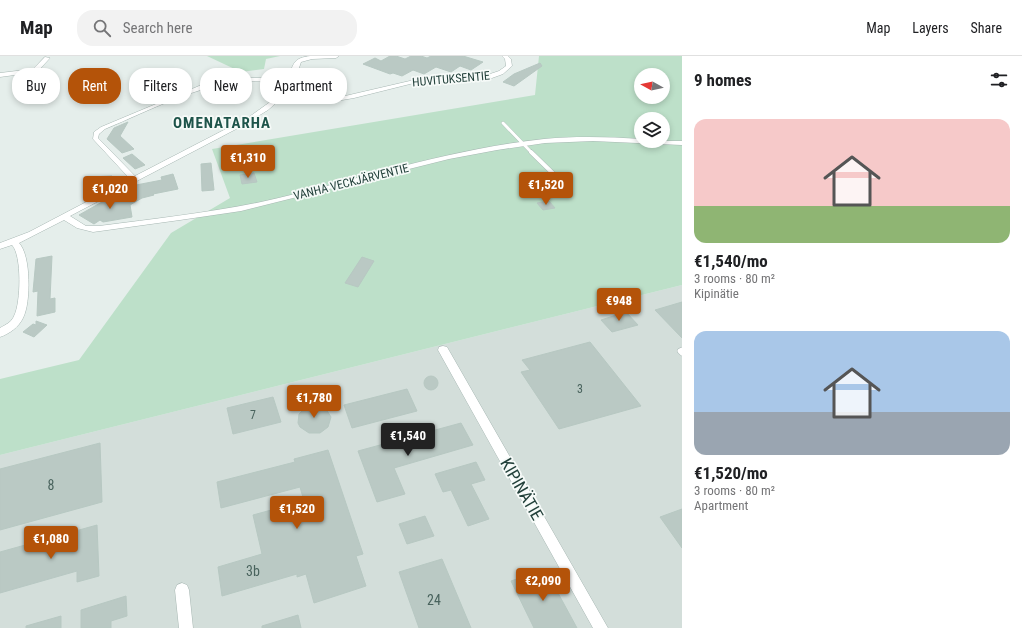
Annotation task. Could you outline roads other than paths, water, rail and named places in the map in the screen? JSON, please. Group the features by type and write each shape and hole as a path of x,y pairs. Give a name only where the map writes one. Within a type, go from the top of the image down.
{"street":[{"path":"295,68 301,60 336,56"},
{"name":"HUVITUKSENTIE","path":"347,97 404,83 443,78 482,78 504,72 509,66 508,59 505,56"},
{"path":"0,74 38,70 47,58"},
{"path":"134,179 95,138 98,130 194,90 216,83 260,78"},
{"path":"0,246 14,243 238,126 261,112 271,104"},
{"name":"VANHA VECKJÄRVENTIE","path":"64,216 79,227 91,230 260,204 435,161 523,144 585,138 614,138 634,140"},
{"name":"VANHA VECKJÄRVENTIE","path":"670,142 682,143"},
{"path":"0,333 10,327 19,318 22,309 24,275 21,250 14,243"},
{"name":"KIPINÄTIE","path":"443,350 602,628"},
{"path":"182,590 186,628"}],"lane":[{"path":"503,123 568,188"}],"district":[{"name":"OMENATARHA","path":"222,123"}]}
